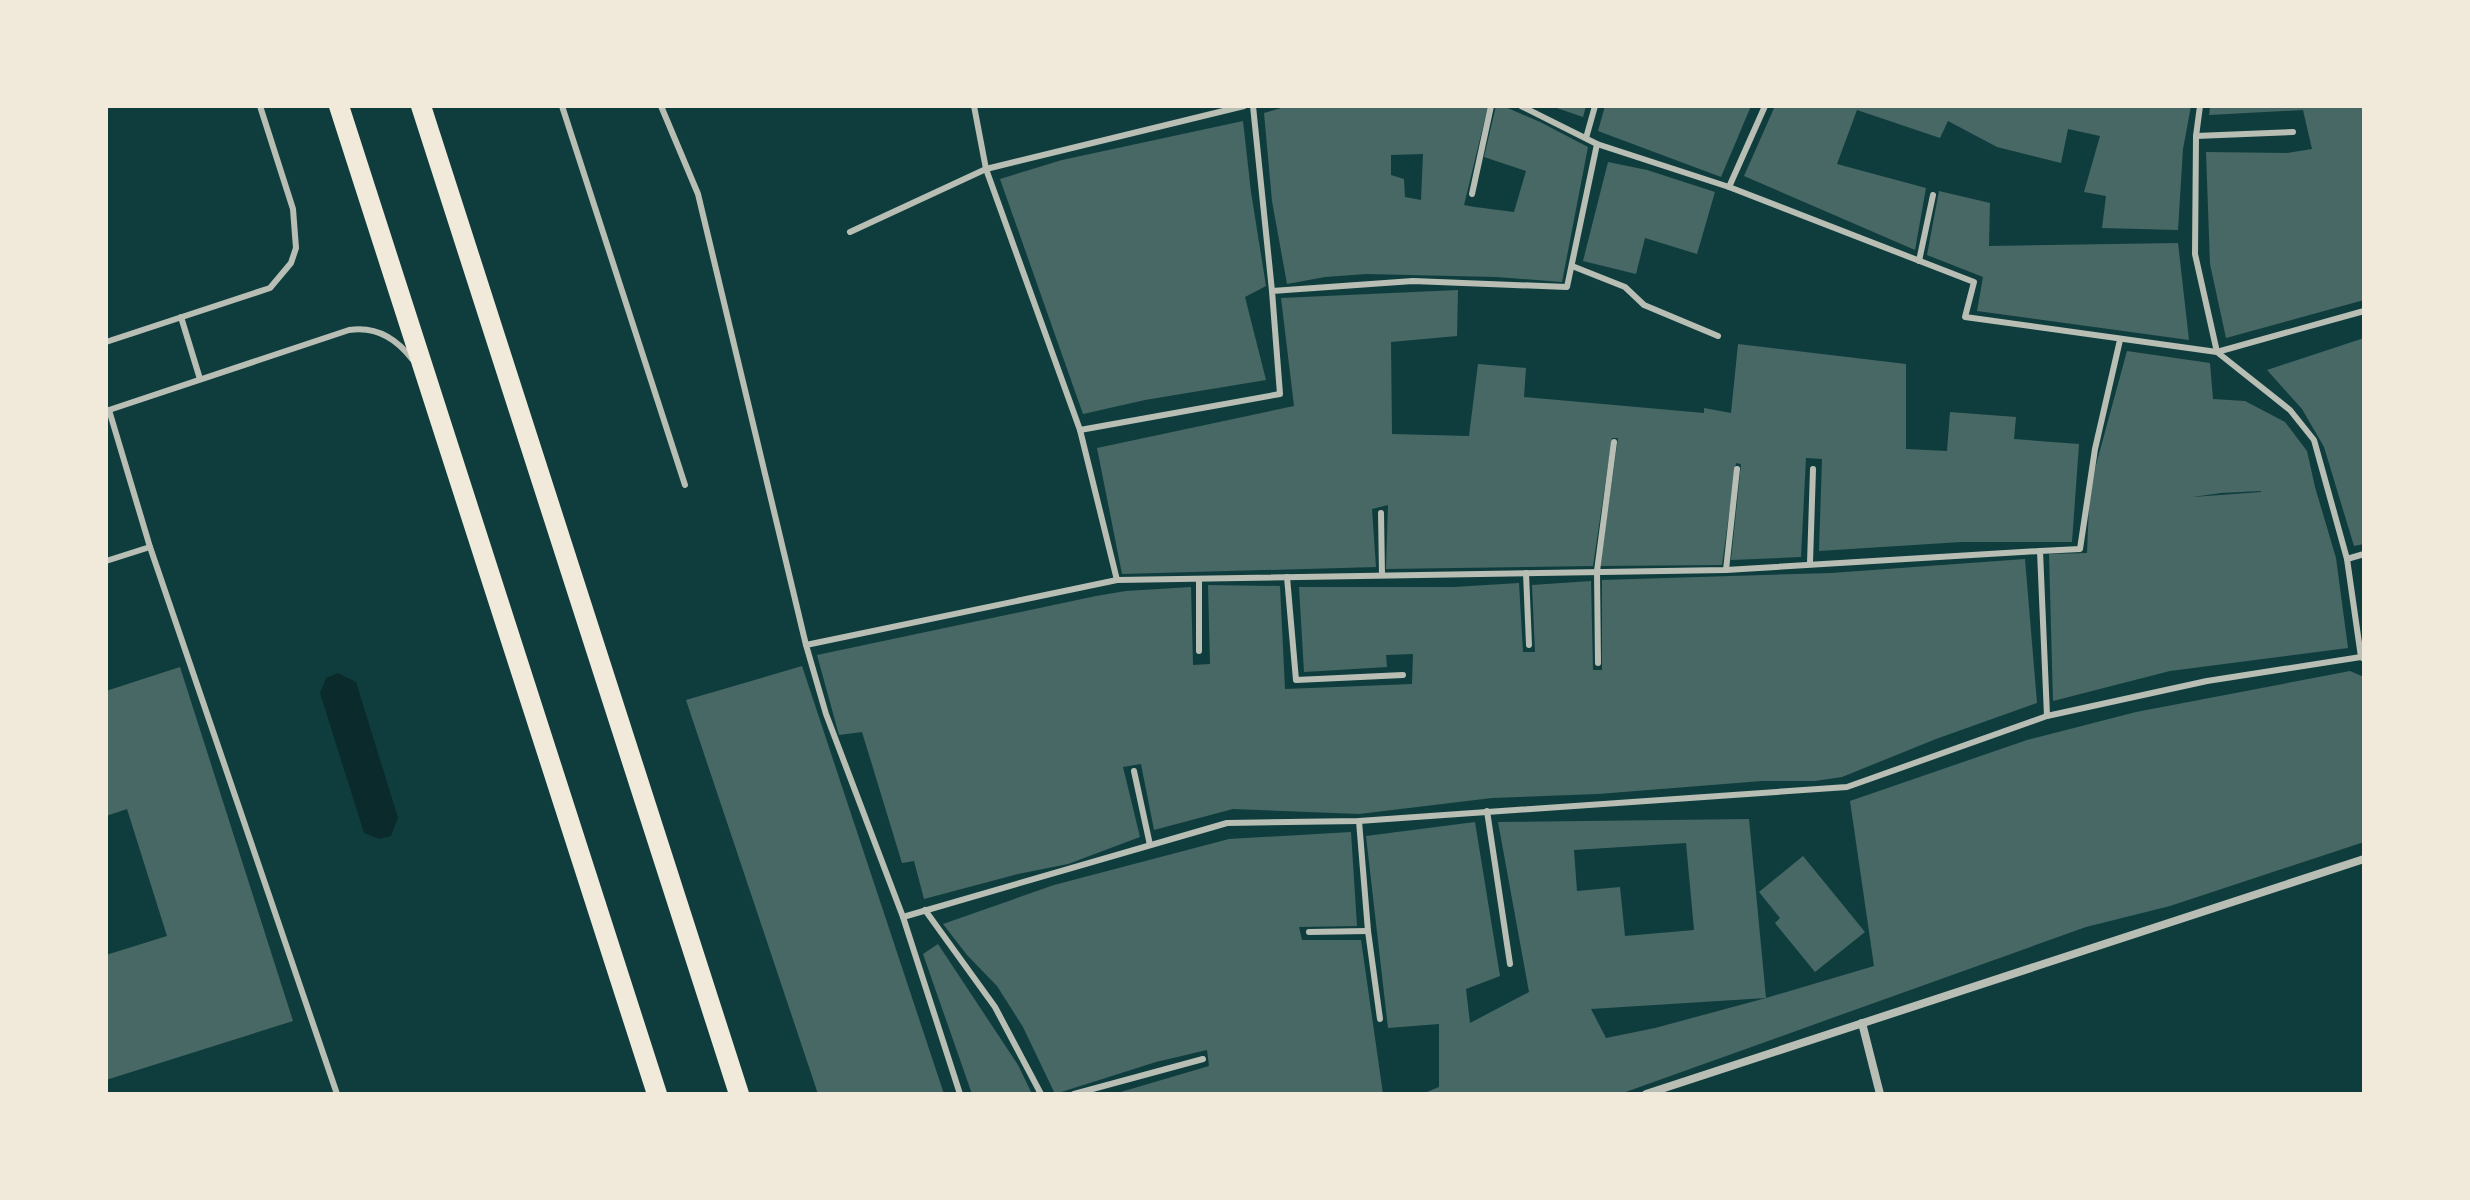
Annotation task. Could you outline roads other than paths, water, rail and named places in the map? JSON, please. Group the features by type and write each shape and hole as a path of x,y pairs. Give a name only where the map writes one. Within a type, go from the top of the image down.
{"main road":[{"path":"339,106 657,1094"},
{"path":"421,106 739,1094"}],"street":[{"path":"1646,1094 2364,859"},
{"path":"1862,1023 1880,1094"}],"lane":[{"path":"106,342 270,288 291,263 296,248 293,209 260,106"},
{"path":"562,106 685,485"},
{"path":"661,106 698,194 806,645 826,714 903,917 960,1094"},
{"path":"974,106 986,169 1080,430 1117,580"},
{"path":"850,232 986,169 1244,106"},
{"path":"1080,430 1280,394 1253,106"},
{"path":"1472,194 1491,106"},
{"path":"1521,106 1597,144 1729,187 1974,282 1965,317 2217,352 2364,311"},
{"path":"1586,138 1595,106"},
{"path":"1729,187 1765,106"},
{"path":"903,917 1227,823 1359,821 1847,787 2047,716 2207,681 2362,658 2347,559 2314,440 2290,410 2217,352 2195,254 2196,136 2200,106"},
{"path":"2196,136 2293,132"},
{"path":"1272,291 1413,281 1567,287 1597,144"},
{"path":"1919,261 1933,195"},
{"path":"1572,266 1625,287 1644,305 1718,336"},
{"path":"181,317 200,379"},
{"path":"337,1094 150,547 107,411 362,328 381,333 398,344 428,381"},
{"path":"806,645 1117,580 1726,570 2080,549 2095,449 2120,340"},
{"path":"1598,663 1597,571 1614,442"},
{"path":"1726,570 1737,469"},
{"path":"1810,563 1813,469"},
{"path":"1381,513 1382,575"},
{"path":"106,561 150,547"},
{"path":"2040,551 2047,716"},
{"path":"2347,559 2364,554"},
{"path":"1526,573 1529,645"},
{"path":"1287,577 1296,680 1403,675"},
{"path":"1199,579 1199,651"},
{"path":"1134,771 1150,845"},
{"path":"1487,811 1510,964"},
{"path":"1359,821 1368,931 1380,1019"},
{"path":"925,910 995,1007 1041,1094"},
{"path":"1309,932 1368,931"},
{"path":"1074,1094 1203,1059"}],"water":[{"path":"338,673 356,682 398,818 391,836 379,839 364,833 320,693 326,678"}]}
